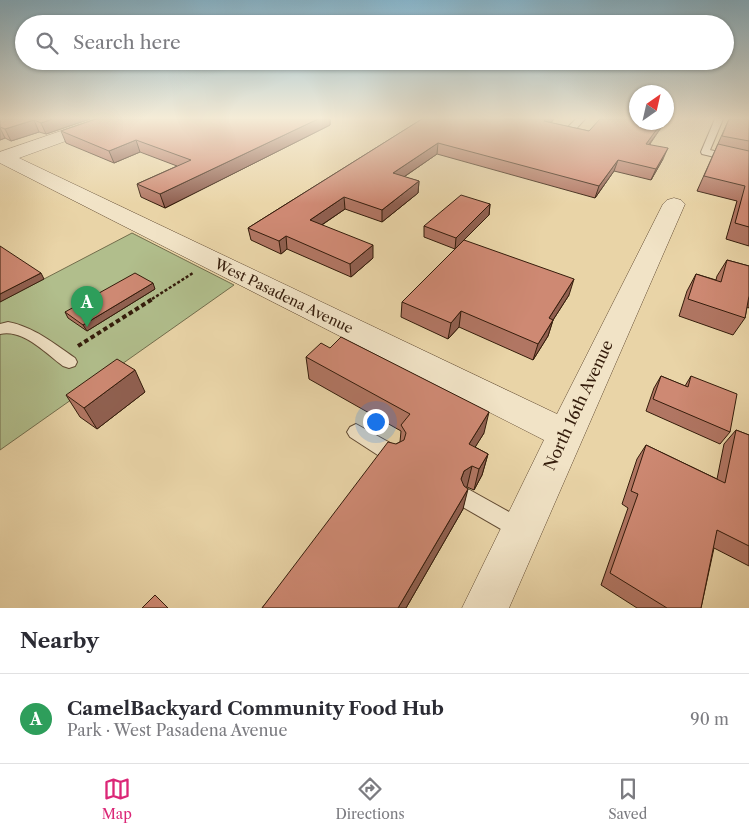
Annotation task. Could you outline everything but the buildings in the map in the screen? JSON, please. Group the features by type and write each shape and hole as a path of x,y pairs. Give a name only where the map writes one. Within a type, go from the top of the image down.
{"street":[{"path":"2,157 30,147"},
{"name":"West Pasadena Avenue","path":"2,157 565,434"},
{"name":"North 16th Avenue","path":"485,608 674,204"}],"lane":[{"path":"707,147 705,152 749,162"},
{"path":"0,329 7,326 21,329 65,360"},
{"path":"356,432 394,455"},
{"path":"468,499 521,530"}],"path":[{"path":"65,360 213,260"}],"green space":[{"path":"132,233 234,285 0,450 0,302"}],"place":[{"name":"CamelBackyard Community Food Hub","path":"87,327"}]}
